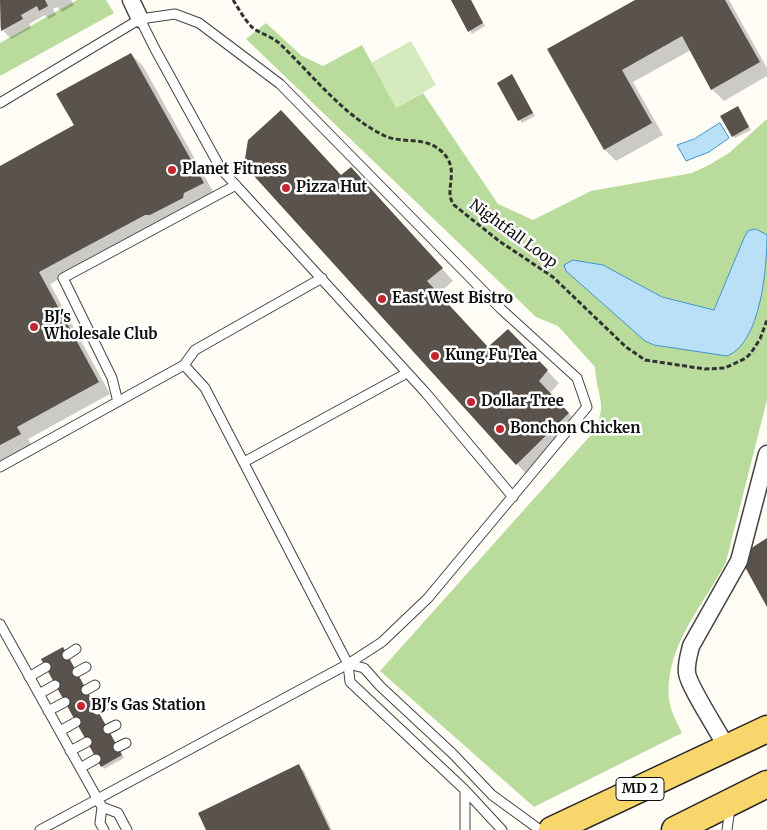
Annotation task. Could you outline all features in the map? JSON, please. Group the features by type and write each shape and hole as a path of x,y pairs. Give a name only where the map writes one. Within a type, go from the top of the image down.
{"main road":[{"name":"MD 2","path":"552,830 767,729"},
{"path":"678,830 767,784"}],"street":[{"path":"131,0 140,19"},
{"path":"727,748 691,685 687,674 687,659 691,646 739,561 767,454"}],"lane":[{"path":"0,103 140,19 175,14 199,23 280,84 502,309 577,378 587,407 428,598 382,642 348,664 40,830"},
{"path":"140,19 155,50 222,169 407,373 513,496"},
{"path":"118,402 112,378 63,278 236,185"},
{"path":"0,467 184,365 196,350 322,278"},
{"path":"184,365 205,388 244,462 348,664 350,682 465,790 502,830"},
{"path":"244,462 407,373"},
{"path":"0,624 102,807 100,823 104,830"},
{"path":"67,655 76,649"},
{"path":"348,664 364,668 380,686 453,754 492,795 540,830"},
{"path":"29,677 46,667"},
{"path":"77,672 86,667"},
{"path":"39,694 55,685"},
{"path":"86,690 95,685"},
{"path":"48,711 65,702"},
{"path":"97,710 106,705"},
{"path":"60,731 76,722"},
{"path":"70,751 87,742"},
{"path":"80,768 96,759"},
{"path":"465,790 465,830"},
{"path":"727,830 731,802"},
{"path":"102,807 118,813 127,830"}],"path":[{"name":"Nightfall Loop","path":"233,0 250,25 277,42 346,109 372,129 386,136 423,142 441,150 452,169 450,197 454,205 499,242 553,276 638,357 705,369 725,368 746,358 751,353 760,339 767,320"}],"green space":[{"path":"77,0 106,0 114,13 0,76 0,43"},
{"path":"266,23 302,56 323,66 362,45 396,108 423,93 498,204 533,220 591,191 692,173 729,153 767,119 767,400 726,562 686,630 672,666 669,685 670,705 682,733 534,807 380,671 590,436 600,416 601,409 595,367 558,326 536,317 246,39"},
{"path":"411,41 436,85 396,108 371,63"}],"water":[{"path":"720,123 729,138 709,152 686,161 677,145 694,139"},
{"path":"756,229 767,235 766,266 760,303 748,336 738,348 727,356 654,345 645,341 566,271 564,265 573,260 603,265 662,297 714,310 744,238 748,231"}],"building":[{"path":"0,0 45,0 48,6 39,11 37,6 21,15 23,19 1,31"},
{"path":"451,0 471,0 483,23 468,32"},
{"path":"635,0 725,0 760,62 711,90 682,36 622,70 652,123 604,150 547,49"},
{"path":"131,53 204,183 184,193 183,198 150,215 145,215 39,272 99,382 17,427 21,434 0,445 0,166 74,125 56,94"},
{"path":"512,74 533,113 518,121 497,83"},
{"path":"738,106 749,127 732,137 720,116"},
{"path":"281,110 341,175 351,167 443,268 427,281 488,347 508,329 548,370 539,381 569,413 516,465 244,165 248,140"},
{"path":"767,538 767,607 739,556"},
{"name":"BJ's Gas Station","path":"63,647 122,755 101,767 41,659"},
{"path":"299,764 330,830 206,830 198,813"}],"place":[{"name":"Planet Fitness","path":"172,170"},
{"name":"Pizza Hut","path":"286,188"},
{"name":"East West Bistro","path":"382,299"},
{"name":"BJ's Wholesale Club","path":"34,327"},
{"name":"Kung Fu Tea","path":"435,356"},
{"name":"Dollar Tree","path":"471,402"},
{"name":"Bonchon Chicken","path":"500,429"},
{"name":"BJ's Gas Station","path":"81,706"}]}
